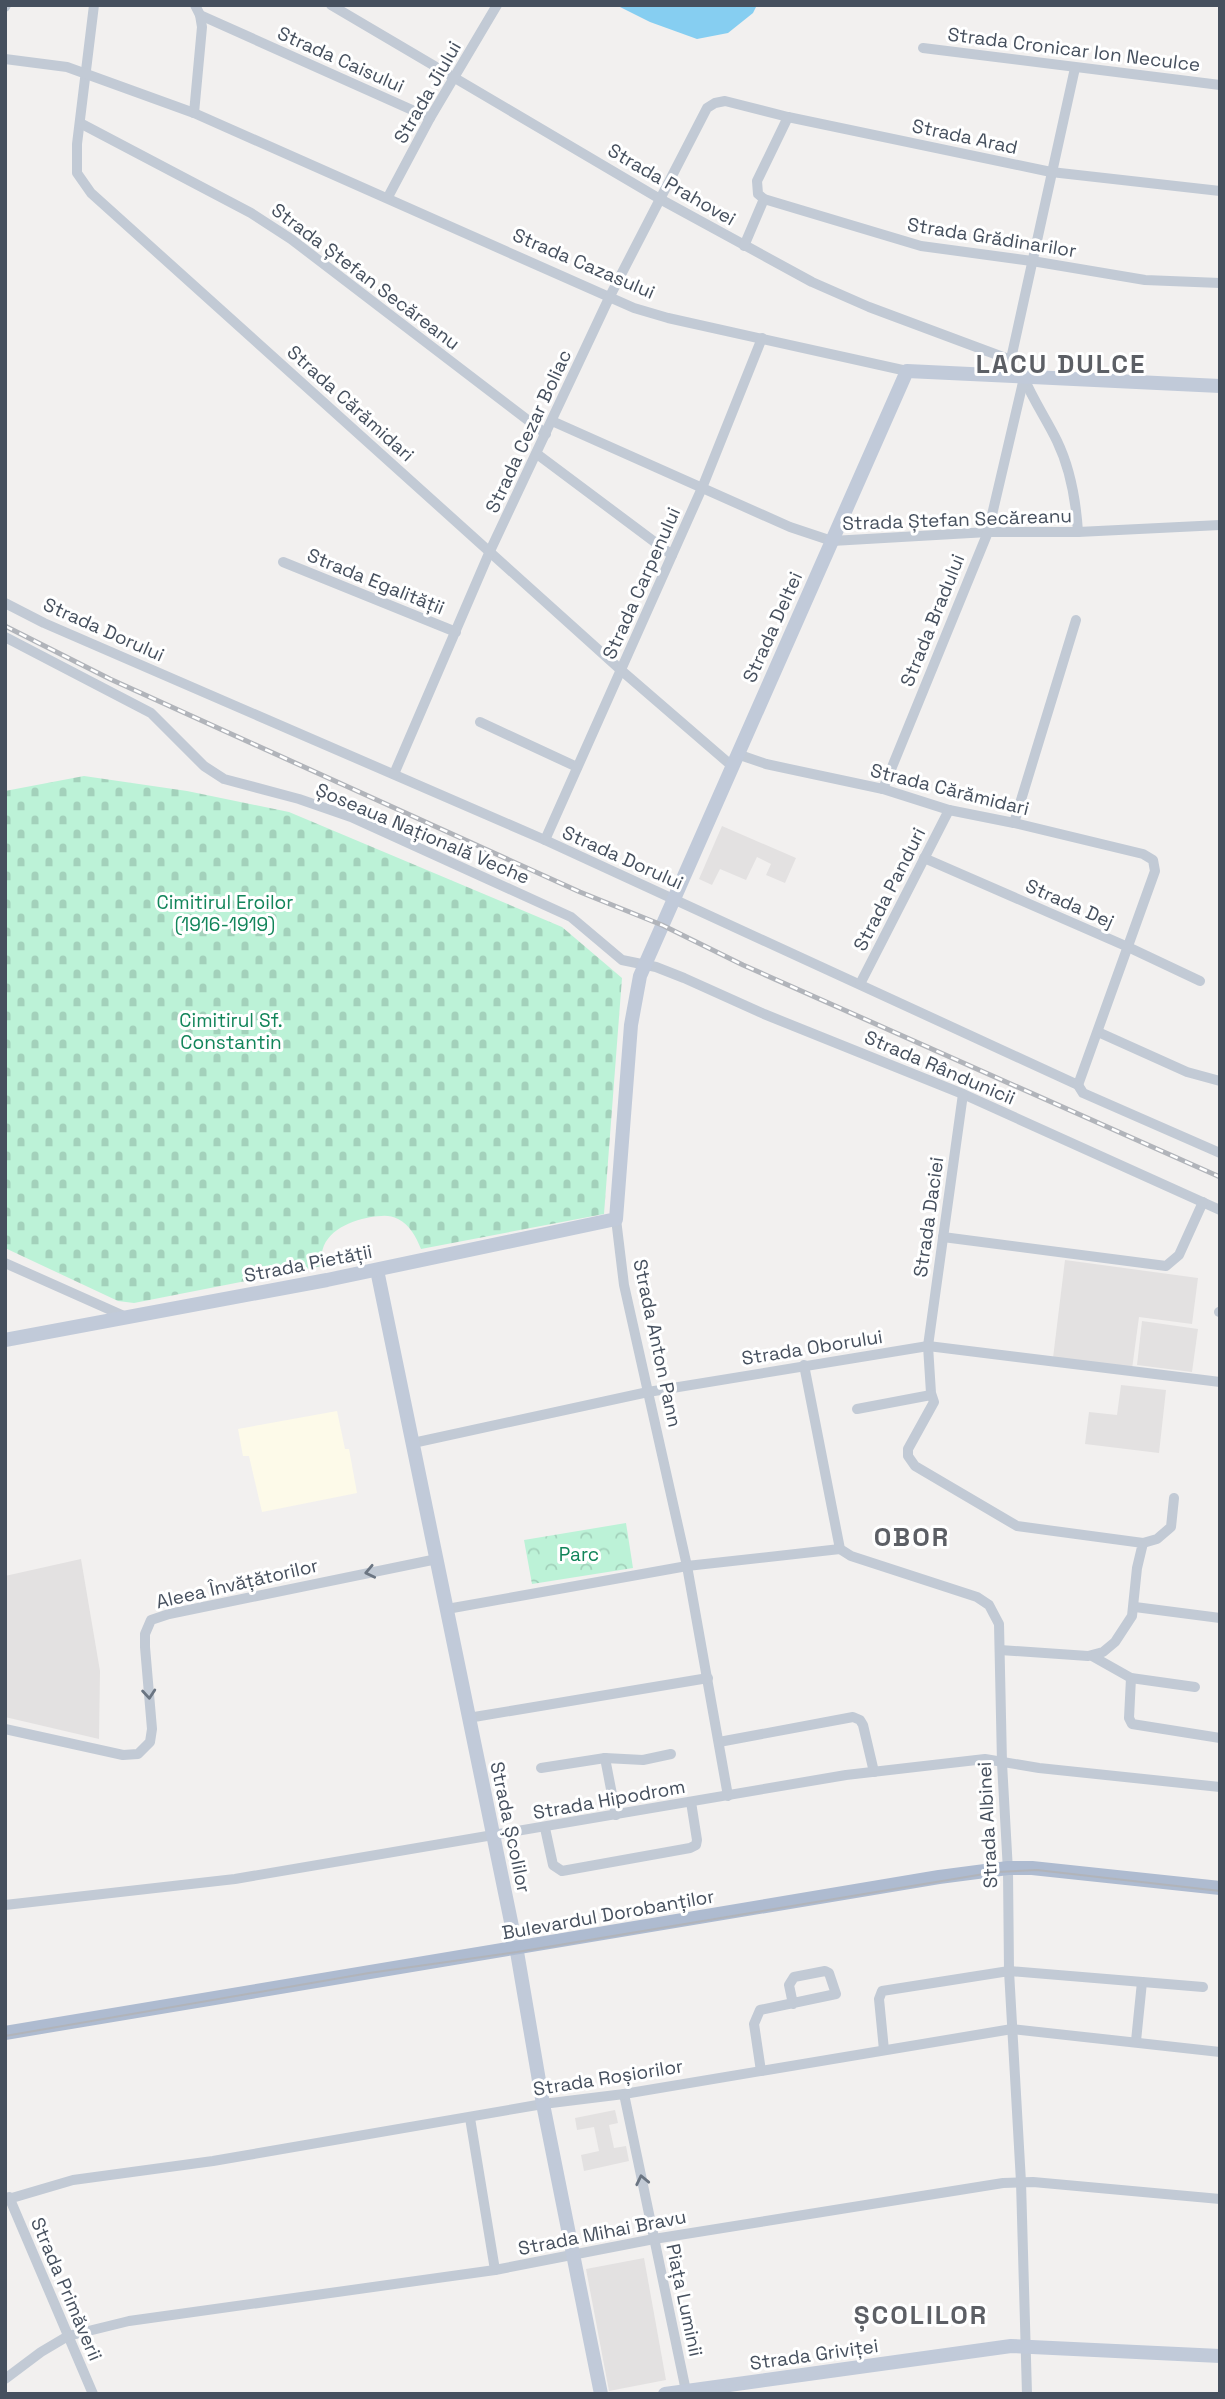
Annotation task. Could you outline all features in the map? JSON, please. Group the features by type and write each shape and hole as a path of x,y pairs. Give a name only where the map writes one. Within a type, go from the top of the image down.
{"main road":[{"name":"Bulevardul Dorobanților","path":"5,2034 939,1877 1008,1868 1032,1868 1220,1888"}],"street":[{"name":"Strada Cărămidari","path":"94,5 77,173 91,192 622,671 735,760 883,789 948,810 1014,822 1143,853 1153,860 1155,871 1128,947"},
{"name":"Strada Prahovei","path":"331,5 660,199 812,282 869,307 1011,360"},
{"name":"Strada Jiului","path":"388,197 430,118 497,5"},
{"path":"194,113 202,27 198,10"},
{"name":"Strada Caisului","path":"198,10 430,118"},
{"name":"Strada Cronicar Ion Neculce","path":"923,48 1220,85"},
{"name":"Strada Cazasului","path":"5,59 67,67 194,113 388,197 609,298 668,318 907,371 1220,386"},
{"path":"1007,377 1075,68"},
{"name":"Strada Arad","path":"707,108 725,101 788,117 1051,172 1220,191"},
{"name":"Strada Cezar Boliac","path":"394,774 490,551 609,298 707,108"},
{"path":"744,246 764,199 758,194 757,181 788,117"},
{"name":"Strada Ștefan Secăreanu","path":"80,123 251,213 290,239 546,434"},
{"name":"Strada Grădinarilor","path":"764,199 921,246 1145,280 1220,283"},
{"name":"Strada Carpenului","path":"545,840 702,488 762,338"},
{"name":"Strada Deltei","path":"674,899 907,371"},
{"path":"1024,378 1066,464 1073,486 1078,532"},
{"name":"Strada Bradului","path":"883,789 988,531 1024,378"},
{"name":"Strada Ștefan Secăreanu","path":"552,421 790,527 832,541 988,531 1078,532 1220,525"},
{"path":"537,454 672,555"},
{"name":"Strada Egalității","path":"283,562 456,632"},
{"name":"Strada Dorului","path":"5,603 44,623 545,840 1078,1085 1083,1093 1220,1153"},
{"path":"1014,822 1076,620"},
{"name":"Șoseaua Națională Veche","path":"5,637 151,713 204,766 224,779 299,799 351,817 571,917 622,960 645,963"},
{"path":"480,722 577,766"},
{"name":"Strada Panduri","path":"860,984 948,810"},
{"name":"Strada Dej","path":"924,858 1200,981"},
{"name":"Strada Anton Pann","path":"674,899 636,989 616,1219 624,1285 687,1566 728,1796"},
{"path":"1078,1085 1128,947"},
{"name":"Strada Rândunicii","path":"645,963 963,1094 1220,1210"},
{"path":"1098,1032 1187,1072 1220,1081"},
{"name":"Strada Daciei","path":"932,1395 928,1346 963,1094"},
{"path":"943,1237 1166,1266 1179,1255 1203,1202"},
{"name":"Strada Pietății","path":"5,1340 377,1270 616,1219"},
{"path":"5,1263 124,1316"},
{"name":"Strada Școlilor","path":"377,1270 517,1949 542,2104 601,2394"},
{"name":"Strada Oborului","path":"414,1443 648,1392 928,1346 1220,1382"},
{"path":"447,1609 687,1566 840,1549 804,1365"},
{"path":"857,1409 932,1395 934,1402 908,1449 908,1456 915,1466 1017,1526 1143,1543 1157,1539 1171,1527 1174,1498"},
{"path":"1000,1650 1092,1656 1103,1652 1115,1642 1132,1616 1137,1568 1143,1543"},
{"name":"Strada Albinei","path":"840,1549 850,1556 977,1597 989,1605 999,1624 1009,1971 1021,2182 1027,2394"},
{"name":"Aleea Învățătorilor","path":"5,1729 123,1755 138,1754 150,1742 152,1729 145,1647 145,1634 151,1620 169,1614 437,1559"},
{"path":"1135,1607 1220,1618"},
{"path":"1092,1656 1131,1678 1195,1687"},
{"path":"468,1718 708,1678"},
{"path":"1131,1678 1129,1718 1132,1724 1220,1738"},
{"path":"719,1742 853,1717 863,1725 874,1772"},
{"path":"541,1768 605,1758 643,1760 671,1754"},
{"path":"605,1758 616,1815"},
{"name":"Strada Hipodrom","path":"5,1905 194,1885 874,1772 985,1759 1220,1787"},
{"path":"545,1828 553,1865 562,1871 696,1845 691,1802"},
{"path":"761,2071 754,2024 760,2010 793,2004 836,1994 829,1973 825,1970 794,1977 789,1984 793,2004"},
{"path":"884,2050 878,1999 882,1991 1009,1971 1203,1987"},
{"path":"1136,2041 1142,1982"},
{"name":"Strada Roșiorilor","path":"7,2199 73,2179 213,2161 542,2104 624,2094 1012,2029 1220,2052"},
{"name":"Piața Luminii","path":"624,2094 685,2391"},
{"path":"470,2118 495,2270"},
{"name":"Strada Mihai Bravu","path":"5,2379 68,2336 129,2321 495,2270 654,2239 1021,2182 1220,2199"},
{"name":"Strada Primăverii","path":"7,2199 93,2394"},
{"name":"Strada Griviței","path":"666,2394 1025,2346 1220,2356"}],"shaded area":[{"path":"722,826 796,858 785,883 766,875 771,864 757,857 746,880 720,869 712,885 699,879"},
{"path":"1065,1260 1198,1278 1192,1324 1139,1317 1132,1369 1053,1358"},
{"path":"1142,1321 1198,1329 1192,1372 1137,1365"},
{"path":"1121,1385 1166,1390 1159,1453 1085,1444 1089,1412 1117,1415"},
{"path":"337,1411 345,1449 349,1449 357,1493 262,1512 249,1456 243,1456 238,1429"},
{"path":"81,1559 100,1671 99,1739 5,1717 5,1576"},
{"path":"615,2110 618,2123 609,2125 614,2148 626,2146 629,2161 584,2171 581,2155 599,2151 594,2127 577,2130 575,2118"},
{"path":"644,2258 666,2380 609,2391 586,2269"}],"green space":[{"name":"Cimitirul Sf. Constantin","path":"84,776 187,791 289,812 562,927 622,978 604,1214 421,1249 412,1232 395,1217 371,1217 352,1222 328,1238 322,1255 322,1266 134,1303 118,1301 5,1248 5,791"},
{"name":"Parc","path":"626,1523 633,1568 532,1584 524,1540"}],"water":[{"path":"616,5 757,5 753,13 728,33 697,39 650,22"}],"tram line":[{"path":"5,2036 369,1973 517,1952 996,1872 1037,1870 1220,1891"}],"railway":[{"path":"5,626 110,679 1220,1177"}],"district":[{"name":"LACU DULCE","path":"1061,364"},
{"name":"OBOR","path":"912,1537"},
{"name":"ȘCOLILOR","path":"921,2315"}],"park label":[{"name":"Cimitirul Eroilor (1916-1919)","path":"225,913"}]}
